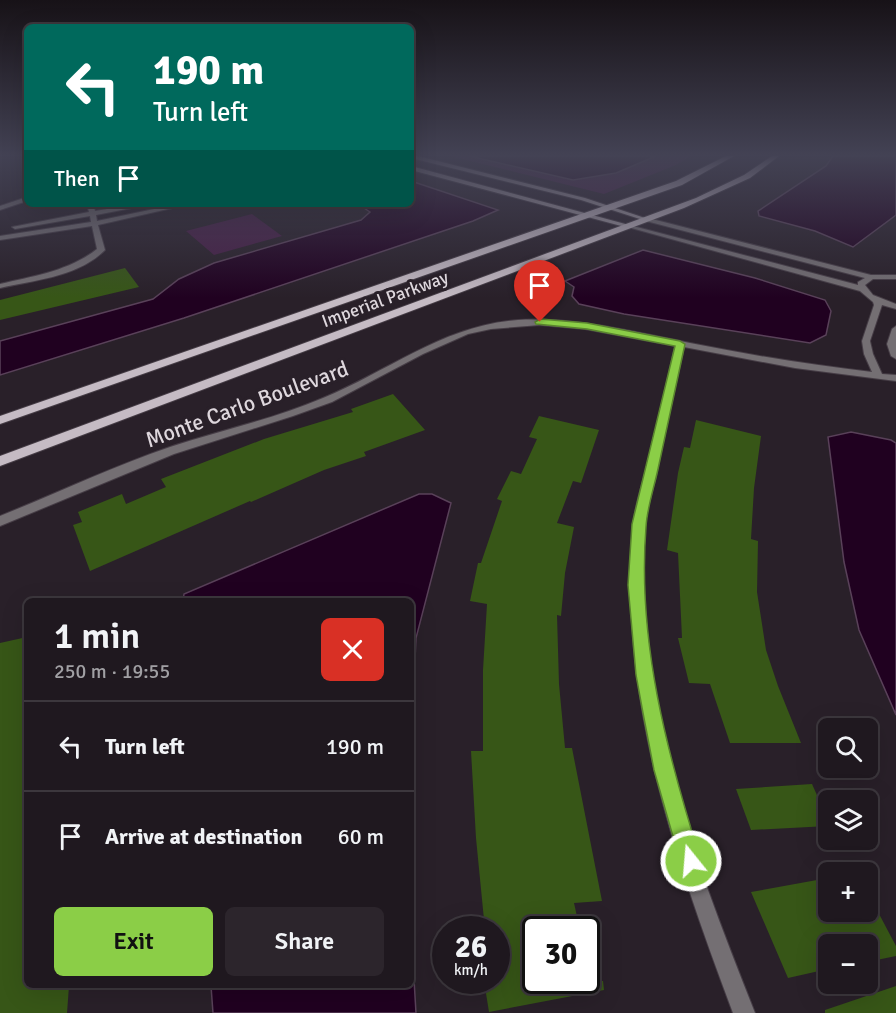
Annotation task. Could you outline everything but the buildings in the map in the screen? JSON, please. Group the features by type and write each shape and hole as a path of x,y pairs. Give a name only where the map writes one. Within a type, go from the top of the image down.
{"main road":[{"name":"Imperial Parkway","path":"0,420 621,203"},
{"name":"Imperial Parkway","path":"0,461 688,203"}],"street":[{"path":"545,203 862,289 877,300 896,307"},
{"path":"595,203 648,220 871,277 896,277"},
{"path":"0,286 72,268 92,258 101,250 91,207"},
{"path":"0,230 95,219 138,207"},
{"path":"0,238 169,207"},
{"path":"862,289 861,284 864,280 871,277"},
{"path":"877,300 878,309 868,332 866,344 878,376"},
{"name":"Monte Carlo Boulevard","path":"0,521 171,451 325,401 363,384 443,339 476,328 517,323 566,323 776,363 896,378"},
{"path":"896,329 891,344 896,356"},
{"path":"680,344 639,524 636,585 644,675 663,770 711,929 744,1013"}],"shaded area":[{"path":"414,203 478,203 498,210 473,221 184,318 0,375 0,341 153,299 179,279 214,263 361,220 370,212 362,207 414,207"},
{"path":"770,203 896,203 896,215 853,247 815,231 759,216 758,211"},
{"path":"252,214 282,236 214,255 186,231"},
{"path":"643,250 755,278 825,300 831,311 826,335 810,343 624,314 579,304 572,296 574,287 565,281"},
{"path":"851,432 896,443 896,715 859,630 844,562 828,437"},
{"path":"419,494 432,494 451,503 416,638 414,681 414,598 183,598 184,594"},
{"path":"414,979 416,1013 213,1013 211,988 414,988"}],"route":[{"path":"540,322 587,326 680,344 639,524 636,585 644,675 663,770 691,861"}]}
